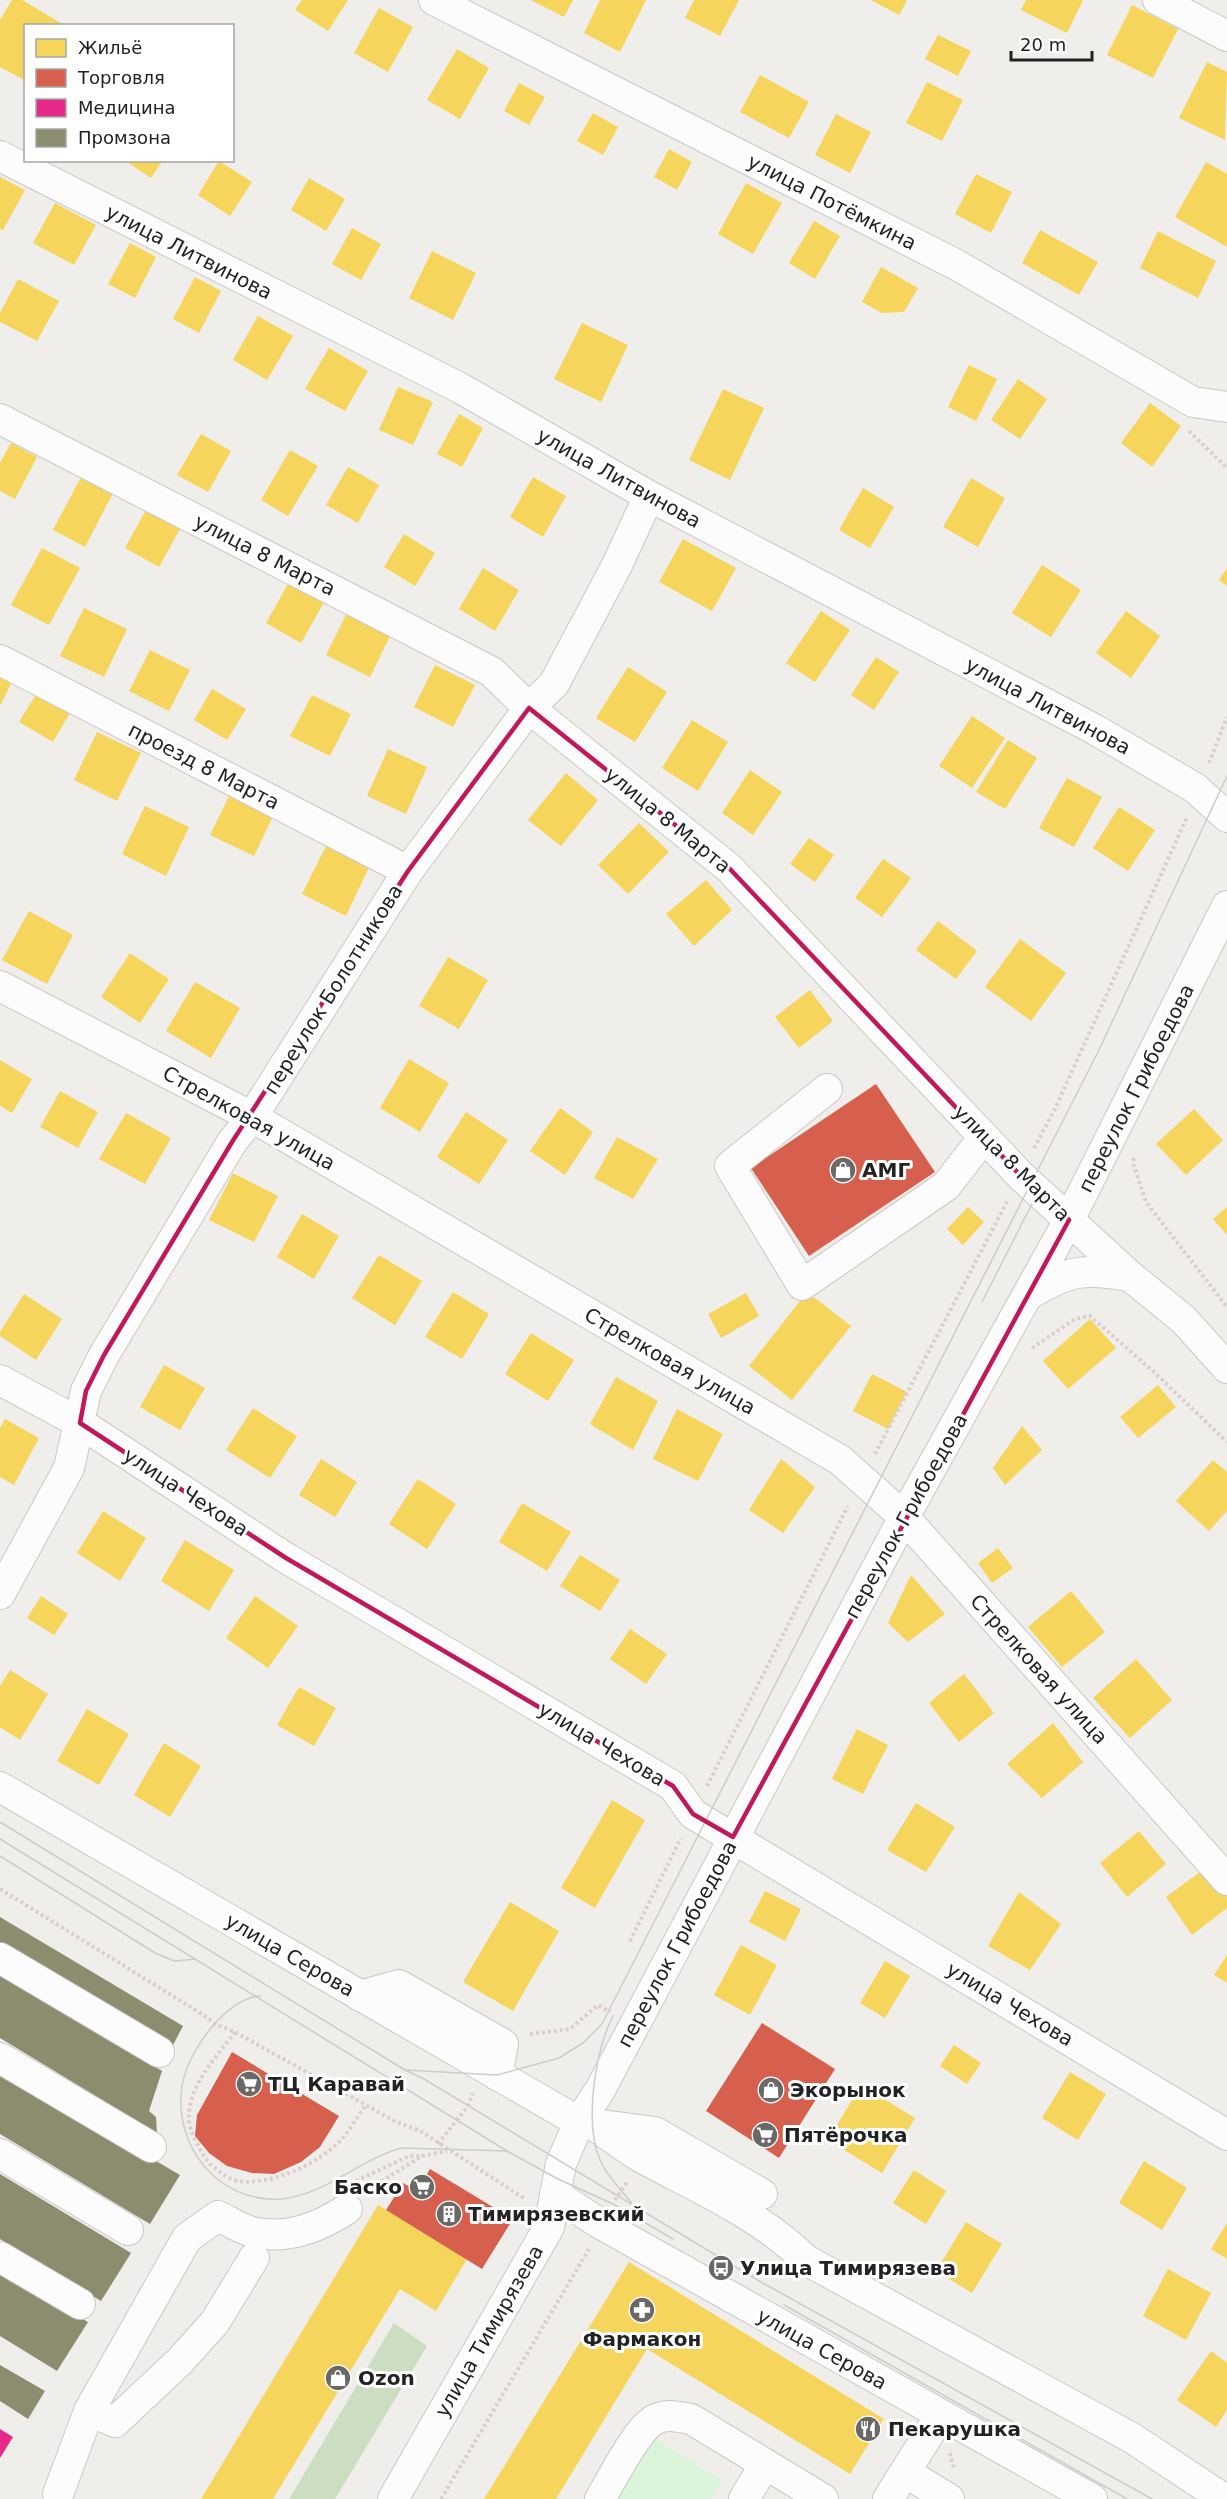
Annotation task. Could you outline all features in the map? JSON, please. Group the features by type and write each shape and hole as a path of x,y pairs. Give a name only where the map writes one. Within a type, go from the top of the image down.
{"street":[{"name":"улица Потёмкина","path":"434,0 955,264 1193,402 1227,407"},
{"path":"1158,0 1227,36"},
{"name":"улица Литвинова","path":"0,156 460,388 649,496 1094,729 1195,788 1227,817"},
{"name":"улица 8 Марта","path":"0,419 492,672 529,708 729,868 1020,1175 1130,1276 1184,1320 1227,1368"},
{"name":"переулок Болотникова","path":"0,1594 69,1468 86,1391 104,1355 232,1142 252,1117 408,872 529,708 554,684 616,566 649,496"},
{"name":"проезд 8 Марта","path":"0,660 408,872"},
{"name":"переулок Грибоедова","path":"586,2123 600,2090 904,1517 1070,1220 1227,906"},
{"name":"Стрелковая улица","path":"0,986 252,1117 840,1460 904,1517 1227,1880"},
{"path":"827,1089 730,1166 802,1285 946,1186 984,1137"},
{"path":"1099,1161 1094,1210 1097,1231 1104,1253"},
{"path":"1028,1295 1051,1281 1072,1274 1095,1270 1130,1276"},
{"name":"улица Чехова","path":"0,1380 80,1423 286,1558 673,1786 693,1814 1227,2135"},
{"name":"улица Серова","path":"0,1787 497,2075 586,2123 642,2158 692,2182 786,2240 806,2260 1132,2438 1224,2499"},
{"path":"0,1958 159,2052"},
{"path":"0,2058 151,2147"},
{"path":"586,2123 655,2132 762,2194"},
{"name":"улица Тимирязева","path":"393,2499 549,2227 561,2164 586,2123"},
{"path":"0,2154 128,2230"},
{"name":"улица Серова","path":"555,2194 600,2223 1092,2499"},
{"path":"60,2497 89,2411 187,2238 218,2216 251,2232 279,2235 308,2230 329,2221 355,2202"},
{"path":"0,2257 80,2304"},
{"path":"89,2411 115,2422 180,2361 215,2322 254,2258"},
{"path":"600,2499 641,2432 653,2421 670,2415 691,2420 823,2499"},
{"path":"888,2499 940,2415"},
{"path":"744,2499 765,2464"},
{"path":"904,2472 953,2489"}],"path":[{"path":"630,1941 861,1479 1054,1111 1190,810 1195,788 1207,767 1227,717"},
{"path":"1137,1153 1133,1163 1146,1202 1227,1307"},
{"path":"1090,1316 1154,1372 1227,1442"},
{"path":"0,1889 215,2024 235,2032 396,2122 419,2130 447,2151 524,2197"},
{"path":"235,2032 205,2073 193,2098 189,2121 203,2157 221,2174 238,2181 262,2180 305,2167 339,2142 366,2105"},
{"path":"355,2202 392,2173 422,2156 447,2151"},
{"path":"441,2499 588,2252 600,2223"},
{"path":"940,2415 953,2489"}],"highlighted area":[{"path":"529,708 729,868 1020,1175 1069,1220 733,1837 693,1814 673,1786 286,1558 80,1423 86,1391 104,1355 232,1142 408,871"}],"green space":[{"path":"394,2323 427,2346 335,2499 289,2499"},
{"path":"651,2436 722,2481 711,2499 614,2499"}],"building: Жильё":[{"path":"12,0 22,0 63,24 24,24 24,80 0,67 0,20"},
{"path":"302,0 348,0 328,31 295,10"},
{"path":"531,0 573,0 564,17"},
{"path":"600,0 646,0 620,52 584,33"},
{"path":"694,0 739,0 720,36 685,18"},
{"path":"871,0 907,0 899,15"},
{"path":"1026,0 1083,0 1067,33 1021,10"},
{"path":"1132,5 1178,29 1153,78 1107,55"},
{"path":"379,8 413,27 388,72 354,53"},
{"path":"938,35 971,51 958,76 925,59"},
{"path":"457,49 489,68 460,119 427,100"},
{"path":"1207,62 1227,72 1225,140 1179,118"},
{"path":"760,75 809,102 789,138 740,112"},
{"path":"927,82 963,100 942,141 906,123"},
{"path":"519,83 545,97 529,125 504,111"},
{"path":"593,113 618,127 603,155 577,141"},
{"path":"836,114 871,132 850,173 815,155"},
{"path":"669,149 692,162 677,190 654,177"},
{"path":"127,162 162,162 151,178"},
{"path":"218,162 252,182 230,216 198,195"},
{"path":"1206,162 1227,174 1227,247 1175,217"},
{"path":"976,174 1012,192 991,233 955,214"},
{"path":"0,177 25,190 3,230 0,229"},
{"path":"309,178 345,199 326,231 291,210"},
{"path":"746,183 782,203 753,254 718,234"},
{"path":"55,203 96,225 74,265 33,243"},
{"path":"814,221 840,236 815,279 789,263"},
{"path":"352,228 381,244 361,280 332,264"},
{"path":"1040,230 1098,262 1079,295 1022,263"},
{"path":"1158,231 1216,261 1198,298 1140,268"},
{"path":"130,243 156,257 135,298 108,284"},
{"path":"432,251 476,273 453,320 409,298"},
{"path":"881,267 918,288 904,312 882,313 862,302"},
{"path":"195,277 221,291 199,333 173,319"},
{"path":"18,279 59,301 37,341 0,322 0,313"},
{"path":"258,316 293,336 267,380 233,360"},
{"path":"582,323 628,345 601,402 554,379"},
{"path":"329,348 368,371 345,411 305,389"},
{"path":"969,365 997,379 976,421 948,407"},
{"path":"1018,379 1047,399 1020,439 991,420"},
{"path":"398,387 433,402 413,445 379,430"},
{"path":"723,389 764,408 730,480 689,460"},
{"path":"1150,403 1181,426 1152,467 1121,443"},
{"path":"459,414 483,428 462,467 437,454"},
{"path":"201,434 231,451 208,492 177,475"},
{"path":"11,443 37,457 15,499 0,491 0,463"},
{"path":"290,450 318,466 288,516 261,500"},
{"path":"348,467 379,485 358,523 326,505"},
{"path":"81,477 113,493 85,547 53,530"},
{"path":"533,477 566,496 543,537 510,517"},
{"path":"971,478 1005,498 978,547 943,527"},
{"path":"863,488 894,507 870,548 839,530"},
{"path":"146,510 180,529 159,567 125,548"},
{"path":"404,534 435,553 415,586 384,567"},
{"path":"683,539 736,568 712,611 659,582"},
{"path":"42,548 80,568 49,625 11,605"},
{"path":"1042,565 1081,590 1051,637 1012,613"},
{"path":"483,568 519,590 495,631 459,609"},
{"path":"1227,568 1227,586 1219,580"},
{"path":"292,577 327,597 301,643 266,623"},
{"path":"350,607 394,628 370,677 326,655"},
{"path":"84,608 127,629 104,677 60,656"},
{"path":"821,611 850,630 815,682 786,663"},
{"path":"1126,611 1160,636 1131,678 1096,653"},
{"path":"150,650 190,670 169,711 129,691"},
{"path":"876,657 899,672 874,710 851,695"},
{"path":"435,665 475,685 453,727 414,707"},
{"path":"628,667 667,692 635,742 596,718"},
{"path":"0,671 14,678 0,706"},
{"path":"212,689 246,709 227,740 194,720"},
{"path":"38,691 71,711 53,742 19,722"},
{"path":"312,695 351,714 330,756 290,736"},
{"path":"972,716 1005,738 972,788 939,766"},
{"path":"692,720 728,742 698,791 662,768"},
{"path":"97,732 141,753 117,801 74,780"},
{"path":"1008,740 1037,758 1005,809 976,792"},
{"path":"388,749 427,767 406,814 367,796"},
{"path":"750,770 782,792 753,835 722,813"},
{"path":"566,773 598,800 561,846 528,820"},
{"path":"1067,778 1102,797 1074,847 1039,828"},
{"path":"234,786 277,808 254,856 210,835"},
{"path":"145,806 189,827 166,876 122,854"},
{"path":"1119,807 1155,830 1128,871 1093,848"},
{"path":"639,823 669,852 628,894 598,865"},
{"path":"809,838 834,855 815,882 790,864"},
{"path":"326,846 369,867 346,916 302,894"},
{"path":"883,859 911,878 882,917 855,898"},
{"path":"706,880 732,910 694,946 666,914"},
{"path":"29,911 73,935 47,984 2,960"},
{"path":"938,921 977,951 956,979 916,950"},
{"path":"1020,939 1066,973 1031,1021 985,987"},
{"path":"130,953 169,979 140,1023 101,997"},
{"path":"448,957 488,980 459,1029 419,1006"},
{"path":"195,982 240,1008 211,1058 166,1031"},
{"path":"810,990 833,1021 799,1048 775,1017"},
{"path":"409,1059 449,1083 420,1132 380,1108"},
{"path":"0,1060 32,1079 12,1113 0,1106"},
{"path":"60,1091 98,1112 78,1148 40,1127"},
{"path":"560,1108 593,1132 565,1175 530,1151"},
{"path":"1194,1109 1223,1140 1186,1175 1156,1144"},
{"path":"466,1112 508,1140 479,1184 437,1157"},
{"path":"126,1113 171,1138 145,1184 99,1159"},
{"path":"617,1137 658,1159 633,1199 594,1178"},
{"path":"233,1173 278,1196 254,1242 209,1220"},
{"path":"968,1207 984,1222 963,1245 947,1229"},
{"path":"1227,1207 1227,1235 1213,1219"},
{"path":"302,1214 339,1236 314,1279 277,1257"},
{"path":"379,1255 422,1281 395,1325 352,1298"},
{"path":"453,1292 489,1314 462,1359 425,1337"},
{"path":"807,1292 851,1326 792,1400 749,1366"},
{"path":"746,1293 759,1316 721,1338 708,1314"},
{"path":"24,1294 62,1319 36,1360 0,1336 0,1332"},
{"path":"1090,1319 1116,1348 1068,1389 1043,1361"},
{"path":"531,1333 574,1360 548,1401 505,1374"},
{"path":"164,1365 205,1388 180,1430 140,1407"},
{"path":"872,1374 907,1392 888,1429 853,1411"},
{"path":"616,1377 658,1401 633,1450 590,1424"},
{"path":"1158,1385 1176,1407 1138,1438 1120,1417"},
{"path":"253,1408 297,1436 270,1478 226,1450"},
{"path":"677,1409 723,1434 698,1481 653,1459"},
{"path":"5,1419 39,1438 14,1485 0,1477 0,1428"},
{"path":"1022,1426 1042,1450 1005,1485 993,1468"},
{"path":"321,1459 357,1482 335,1517 299,1495"},
{"path":"781,1459 815,1487 783,1533 749,1510"},
{"path":"1213,1460 1227,1472 1227,1511 1209,1531 1176,1501"},
{"path":"418,1479 456,1504 427,1549 389,1524"},
{"path":"522,1503 571,1532 547,1571 499,1542"},
{"path":"103,1511 146,1538 120,1581 77,1553"},
{"path":"185,1540 234,1570 209,1611 161,1581"},
{"path":"998,1548 1013,1568 992,1583 978,1563"},
{"path":"580,1555 620,1580 600,1611 560,1586"},
{"path":"911,1575 945,1614 908,1642 888,1623"},
{"path":"1071,1591 1105,1632 1062,1667 1028,1627"},
{"path":"41,1596 68,1614 54,1635 27,1618"},
{"path":"255,1596 298,1626 268,1668 226,1638"},
{"path":"630,1629 667,1654 646,1684 610,1659"},
{"path":"1136,1659 1172,1700 1130,1738 1093,1698"},
{"path":"10,1670 48,1694 20,1740 0,1727 0,1686"},
{"path":"964,1674 994,1713 959,1742 929,1703"},
{"path":"299,1687 336,1708 314,1746 277,1725"},
{"path":"87,1709 129,1734 99,1785 57,1761"},
{"path":"1053,1723 1083,1762 1042,1798 1007,1764"},
{"path":"857,1729 888,1745 863,1794 832,1779"},
{"path":"164,1743 201,1766 170,1817 134,1795"},
{"path":"612,1800 645,1820 595,1908 561,1888"},
{"path":"916,1803 955,1827 926,1872 887,1850"},
{"path":"1139,1831 1166,1864 1127,1897 1100,1863"},
{"path":"1204,1869 1227,1897 1227,1908 1192,1935 1166,1897"},
{"path":"765,1891 801,1909 785,1941 749,1922"},
{"path":"1019,1892 1061,1924 1030,1970 988,1946"},
{"path":"510,1902 559,1931 513,2011 463,1982"},
{"path":"741,1945 777,1965 750,2015 714,1995"},
{"path":"1227,1955 1227,1983 1214,1975"},
{"path":"885,1961 910,1976 885,2018 860,2003"},
{"path":"954,2045 981,2063 967,2084 940,2066"},
{"path":"1070,2072 1106,2094 1078,2140 1042,2118"},
{"path":"861,2085 915,2118 882,2173 828,2140"},
{"path":"1144,2161 1187,2188 1162,2230 1119,2203"},
{"path":"914,2170 946,2191 926,2224 893,2203"},
{"path":"378,2205 467,2259 436,2311 400,2289 273,2499 201,2499"},
{"path":"966,2222 1002,2244 972,2293 936,2271"},
{"path":"1227,2223 1227,2259 1211,2249"},
{"path":"629,2262 884,2419 850,2474 647,2349 556,2499 484,2499"},
{"path":"1168,2269 1211,2293 1186,2340 1143,2316"},
{"path":"1211,2351 1227,2363 1227,2410 1216,2427 1177,2400"}],"building: Торговля":[{"name":"АМГ","path":"876,1084 935,1172 809,1256 751,1168"},
{"name":"Экорынок","path":"762,2023 835,2069 779,2158 706,2111"},
{"name":"ТЦ Каравай","path":"232,2052 339,2116 320,2147 301,2162 274,2174 252,2173 227,2166 209,2153 195,2136 197,2115"},
{"name":"Тимирязевский","path":"430,2169 513,2219 482,2269 386,2210 403,2183 417,2191"}],"building: Медицина":[{"path":"0,2429 13,2437 0,2458"}],"building: Промзона":[{"path":"0,1917 183,2026 173,2045 0,1942"},
{"path":"0,1972 162,2071 149,2111 156,2117 157,2133 0,2038"},
{"path":"0,2070 180,2175 150,2224 0,2134"},
{"path":"0,2174 131,2253 101,2301 0,2239"},
{"path":"0,2271 88,2322 57,2371 0,2336"},
{"path":"0,2365 45,2391 28,2419 0,2401"}],"tram line":[{"path":"405,2070 497,2075 559,2058 583,2043 602,2024 1098,1052 1227,776"},
{"path":"982,1302 1038,1192"},
{"path":"0,1822 405,2070 424,2079 752,2277 1152,2499"},
{"path":"0,1839 507,2151 558,2179 613,2204 673,2239"},
{"path":"0,1856 155,1953 174,1961 196,1959"},
{"path":"261,1996 238,2003 213,2026 191,2059 182,2086 181,2109 185,2130 193,2150 205,2167 220,2181 238,2192 259,2198 281,2199 313,2191 371,2160 402,2148 507,2151"},
{"path":"613,2016 601,2048 597,2067 592,2107 593,2127 595,2145 603,2166 633,2205"},
{"path":"784,2305 1127,2499"}],"place":[{"name":"АМГ","path":"843,1170"},
{"name":"ТЦ Каравай","path":"249,2084"},
{"name":"Экорынок","path":"771,2090"},
{"name":"Пятёрочка","path":"765,2135"},
{"name":"Баско","path":"422,2187"},
{"name":"Тимирязевский","path":"449,2214"},
{"name":"Улица Тимирязева","path":"721,2268"},
{"name":"Фармакон","path":"642,2310"},
{"name":"Ozon","path":"338,2378"},
{"name":"Пекарушка","path":"868,2429"}]}
